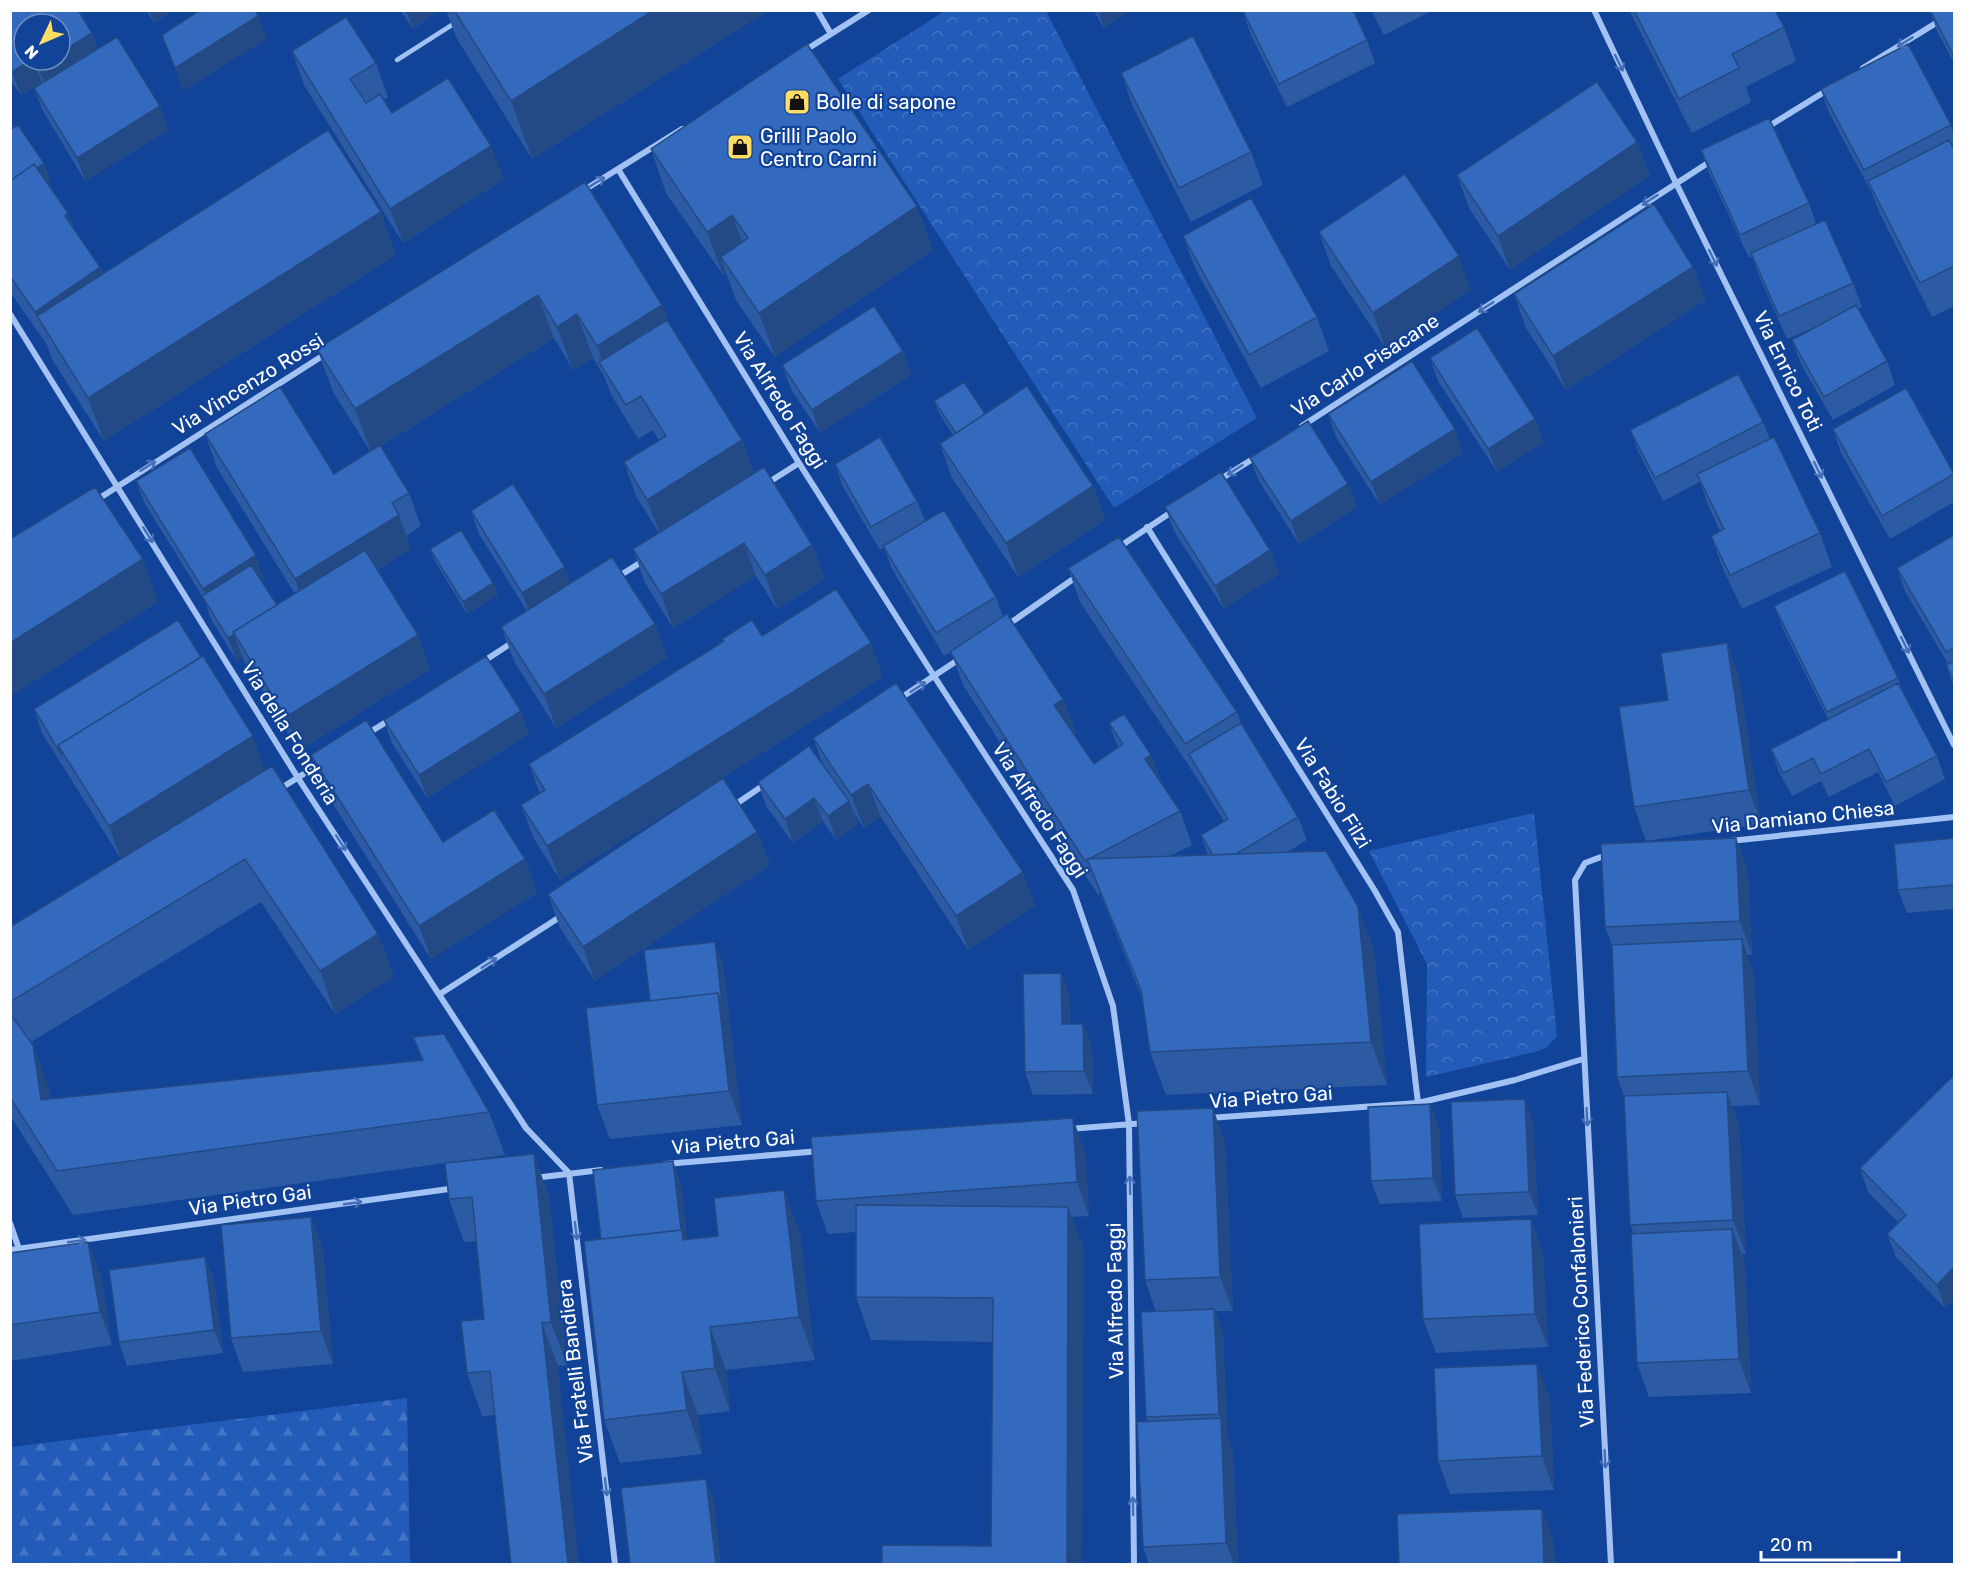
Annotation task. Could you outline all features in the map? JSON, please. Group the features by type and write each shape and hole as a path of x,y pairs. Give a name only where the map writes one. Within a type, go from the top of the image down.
{"street":[{"path":"817,10 831,34"},
{"path":"796,57 869,10"},
{"name":"Via Enrico Toti","path":"1593,10 1954,745"},
{"path":"1855,73 1954,12"},
{"path":"1756,134 1835,85"},
{"path":"573,198 688,125"},
{"name":"Via Carlo Pisacane","path":"1300,428 1716,158"},
{"name":"Via Alfredo Faggi","path":"618,169 799,463 1072,890 1113,1006 1129,1124 1134,1564"},
{"name":"Via della Fonderia","path":"10,314 298,778 526,1128 569,1173"},
{"name":"Via Vincenzo Rossi","path":"85,507 336,347"},
{"path":"1211,486 1260,453"},
{"path":"759,488 799,463"},
{"path":"1108,554 1183,504"},
{"name":"Via Fabio Filzi","path":"1147,527 1369,881 1398,932 1418,1103"},
{"path":"609,583 649,557"},
{"path":"1002,629 1089,568"},
{"path":"478,664 518,639"},
{"path":"893,702 963,656"},
{"path":"358,740 398,715"},
{"path":"268,796 328,759"},
{"path":"722,813 772,780"},
{"name":"Via Damiano Chiesa","path":"1723,842 1954,817"},
{"name":"Via Federico Confalonieri","path":"1611,1564 1575,880 1585,863 1607,854 1619,853"},
{"path":"440,994 571,910"},
{"name":"Via Pietro Gai","path":"1198,1119 1418,1103 1515,1080 1583,1059"},
{"path":"1058,1130 1152,1122"},
{"name":"Via Pietro Gai","path":"652,1166 831,1150"},
{"path":"522,1179 605,1170"},
{"name":"Via Fratelli Bandiera","path":"569,1173 615,1564"},
{"name":"Via Pietro Gai","path":"10,1250 464,1187"},
{"path":"10,1223 19,1249"}],"lane":[{"path":"397,60 465,17"}],"green space":[{"path":"945,11 1046,11 1257,418 1114,508 838,79"},
{"path":"1534,813 1557,1036 1546,1048 1535,1052 1426,1077 1427,964 1369,851"},
{"path":"407,1398 410,1564 11,1564 11,1447"}],"building":[{"path":"10,10 78,10 92,33 72,46 72,12 12,12 12,72 10,69"},
{"path":"200,10 255,10 258,16 175,68 162,35"},
{"path":"454,10 654,10 511,101"},
{"path":"1244,10 1353,10 1367,40 1279,84"},
{"path":"1634,10 1775,10 1784,27 1732,54 1739,68 1679,99"},
{"path":"1930,10 1954,10 1954,56"},
{"path":"346,17 376,63 350,79 366,103 380,94 392,113 448,78 491,146 390,209 292,51"},
{"path":"1193,36 1251,152 1179,188 1121,73"},
{"path":"117,37 160,106 77,158 34,88 60,72 72,72 72,65"},
{"path":"807,44 917,206 759,313 721,257 748,238 732,215 707,232 651,149"},
{"path":"1908,44 1951,125 1864,170 1821,89"},
{"path":"1597,82 1637,142 1498,236 1457,175"},
{"path":"1769,118 1809,203 1740,235 1701,150"},
{"path":"18,125 44,163 37,168 34,164 10,181 10,130"},
{"path":"328,130 381,212 88,398 37,316"},
{"path":"1949,140 1954,150 1954,266 1920,283 1868,181"},
{"path":"34,164 68,213 65,216 100,267 35,312 10,276 10,181"},
{"path":"1405,174 1459,256 1373,313 1319,232"},
{"path":"585,182 662,305 597,346 577,314 557,327 538,295 355,409 317,349"},
{"path":"1251,198 1317,317 1249,355 1183,236"},
{"path":"1654,204 1693,267 1553,356 1514,294"},
{"path":"1825,220 1853,283 1779,316 1751,253"},
{"path":"1856,305 1887,361 1824,397 1792,340"},
{"path":"874,306 903,351 812,410 782,365"},
{"path":"667,320 742,440 647,500 624,462 666,436 641,396 626,405 599,362"},
{"path":"1477,328 1535,419 1488,449 1430,358"},
{"path":"1412,361 1455,429 1371,482 1328,414"},
{"path":"1738,374 1763,422 1655,478 1630,430"},
{"path":"964,382 985,414 956,433 934,401"},
{"path":"1027,386 1093,486 1006,543 940,444"},
{"path":"280,387 334,474 380,445 409,493 392,503 399,515 295,579 205,434"},
{"path":"1906,388 1954,474 1882,516 1833,429"},
{"path":"1308,421 1348,484 1291,521 1250,458"},
{"path":"880,437 917,501 871,527 835,464"},
{"path":"1774,437 1820,533 1730,575 1711,536 1724,529 1697,474"},
{"path":"190,448 256,555 203,589 136,481"},
{"path":"764,467 812,545 765,575 744,543 661,594 633,549"},
{"path":"1221,472 1270,550 1215,586 1165,507"},
{"path":"513,484 565,567 522,593 471,511"},
{"path":"95,487 143,559 10,643 10,539"},
{"path":"944,510 996,597 936,633 883,546"},
{"path":"461,530 493,583 463,602 430,549"},
{"path":"1954,535 1954,648 1946,652 1897,568"},
{"path":"1119,537 1237,712 1185,744 1068,568"},
{"path":"365,550 418,635 286,717 233,632"},
{"path":"612,557 655,624 544,694 501,627"},
{"path":"251,565 277,605 233,632 235,634 228,638 202,596"},
{"path":"1845,571 1898,678 1827,712 1774,606"},
{"path":"836,589 871,643 547,846 521,805 545,790 529,764 724,641 722,639 752,620 762,636"},
{"path":"1007,614 1063,699 1054,705 1094,764 1123,744 1109,723 1124,714 1151,755 1145,759 1180,811 1085,861 950,652"},
{"path":"178,620 201,657 58,745 62,756 34,709"},
{"path":"1727,643 1749,790 1634,807 1619,707 1668,700 1661,653"},
{"path":"203,656 253,736 109,826 58,745"},
{"path":"486,656 521,711 419,775 384,720"},
{"path":"1954,661 1954,680 1946,665"},
{"path":"896,683 1023,872 956,916 868,784 851,795 813,738"},
{"path":"1898,683 1937,756 1886,782 1869,749 1821,774 1813,758 1783,773 1771,749"},
{"path":"366,720 443,842 494,810 525,859 419,926 311,755"},
{"path":"1241,723 1298,817 1236,854 1213,855 1201,835 1228,819 1189,754"},
{"path":"809,746 849,801 828,816 814,798 785,819 758,782"},
{"path":"272,766 378,934 320,971 245,859 10,1002 10,927"},
{"path":"723,778 757,832 583,947 548,894"},
{"path":"1736,838 1740,921 1605,927 1601,844"},
{"path":"1954,838 1954,885 1898,890 1894,844"},
{"path":"1326,851 1358,907 1371,1042 1150,1052 1141,990 1087,859"},
{"path":"1742,939 1748,1071 1617,1077 1612,945"},
{"path":"715,942 722,1004 718,993 650,1001 644,950"},
{"path":"1061,973 1062,1024 1083,1024 1084,1071 1025,1072 1023,974"},
{"path":"718,993 729,1091 597,1105 586,1008"},
{"path":"10,1014 33,1045 41,1100 423,1060 413,1037 444,1034 489,1112 57,1171 10,1097"},
{"path":"1954,1075 1954,1267 1937,1285 1887,1234 1906,1215 1860,1168"},
{"path":"1727,1092 1733,1220 1630,1225 1624,1096"},
{"path":"1525,1099 1529,1192 1455,1195 1451,1102"},
{"path":"1430,1104 1433,1178 1371,1181 1368,1107"},
{"path":"1213,1108 1220,1277 1145,1280 1137,1111"},
{"path":"1073,1118 1077,1182 816,1201 811,1137"},
{"path":"534,1154 551,1322 542,1323 568,1564 511,1564 490,1371 467,1373 461,1321 484,1319 472,1197 449,1199 445,1163"},
{"path":"673,1161 681,1230 601,1239 593,1170"},
{"path":"784,1190 799,1317 710,1327 715,1368 682,1372 687,1410 604,1420 584,1241 682,1230 683,1240 718,1236 714,1198"},
{"path":"856,1205 1068,1207 1067,1564 882,1564 882,1545 991,1546 993,1298 856,1297"},
{"path":"311,1217 321,1331 231,1338 221,1225"},
{"path":"1531,1219 1535,1314 1423,1319 1419,1224"},
{"path":"1732,1229 1739,1359 1637,1363 1631,1234"},
{"path":"88,1242 100,1312 10,1325 10,1253"},
{"path":"205,1257 214,1330 119,1342 109,1270"},
{"path":"1214,1309 1219,1414 1146,1417 1141,1312"},
{"path":"1537,1364 1542,1456 1438,1461 1434,1368"},
{"path":"1221,1418 1226,1543 1143,1547 1137,1422"},
{"path":"706,1479 716,1564 630,1564 621,1488"},
{"path":"1542,1509 1544,1564 1399,1564 1397,1514"},
{"path":"1855,1561 1855,1564 1808,1564"}],"place":[{"name":"Bolle di sapone","path":"797,102"},
{"name":"Grilli Paolo Centro Carni","path":"740,147"}]}
